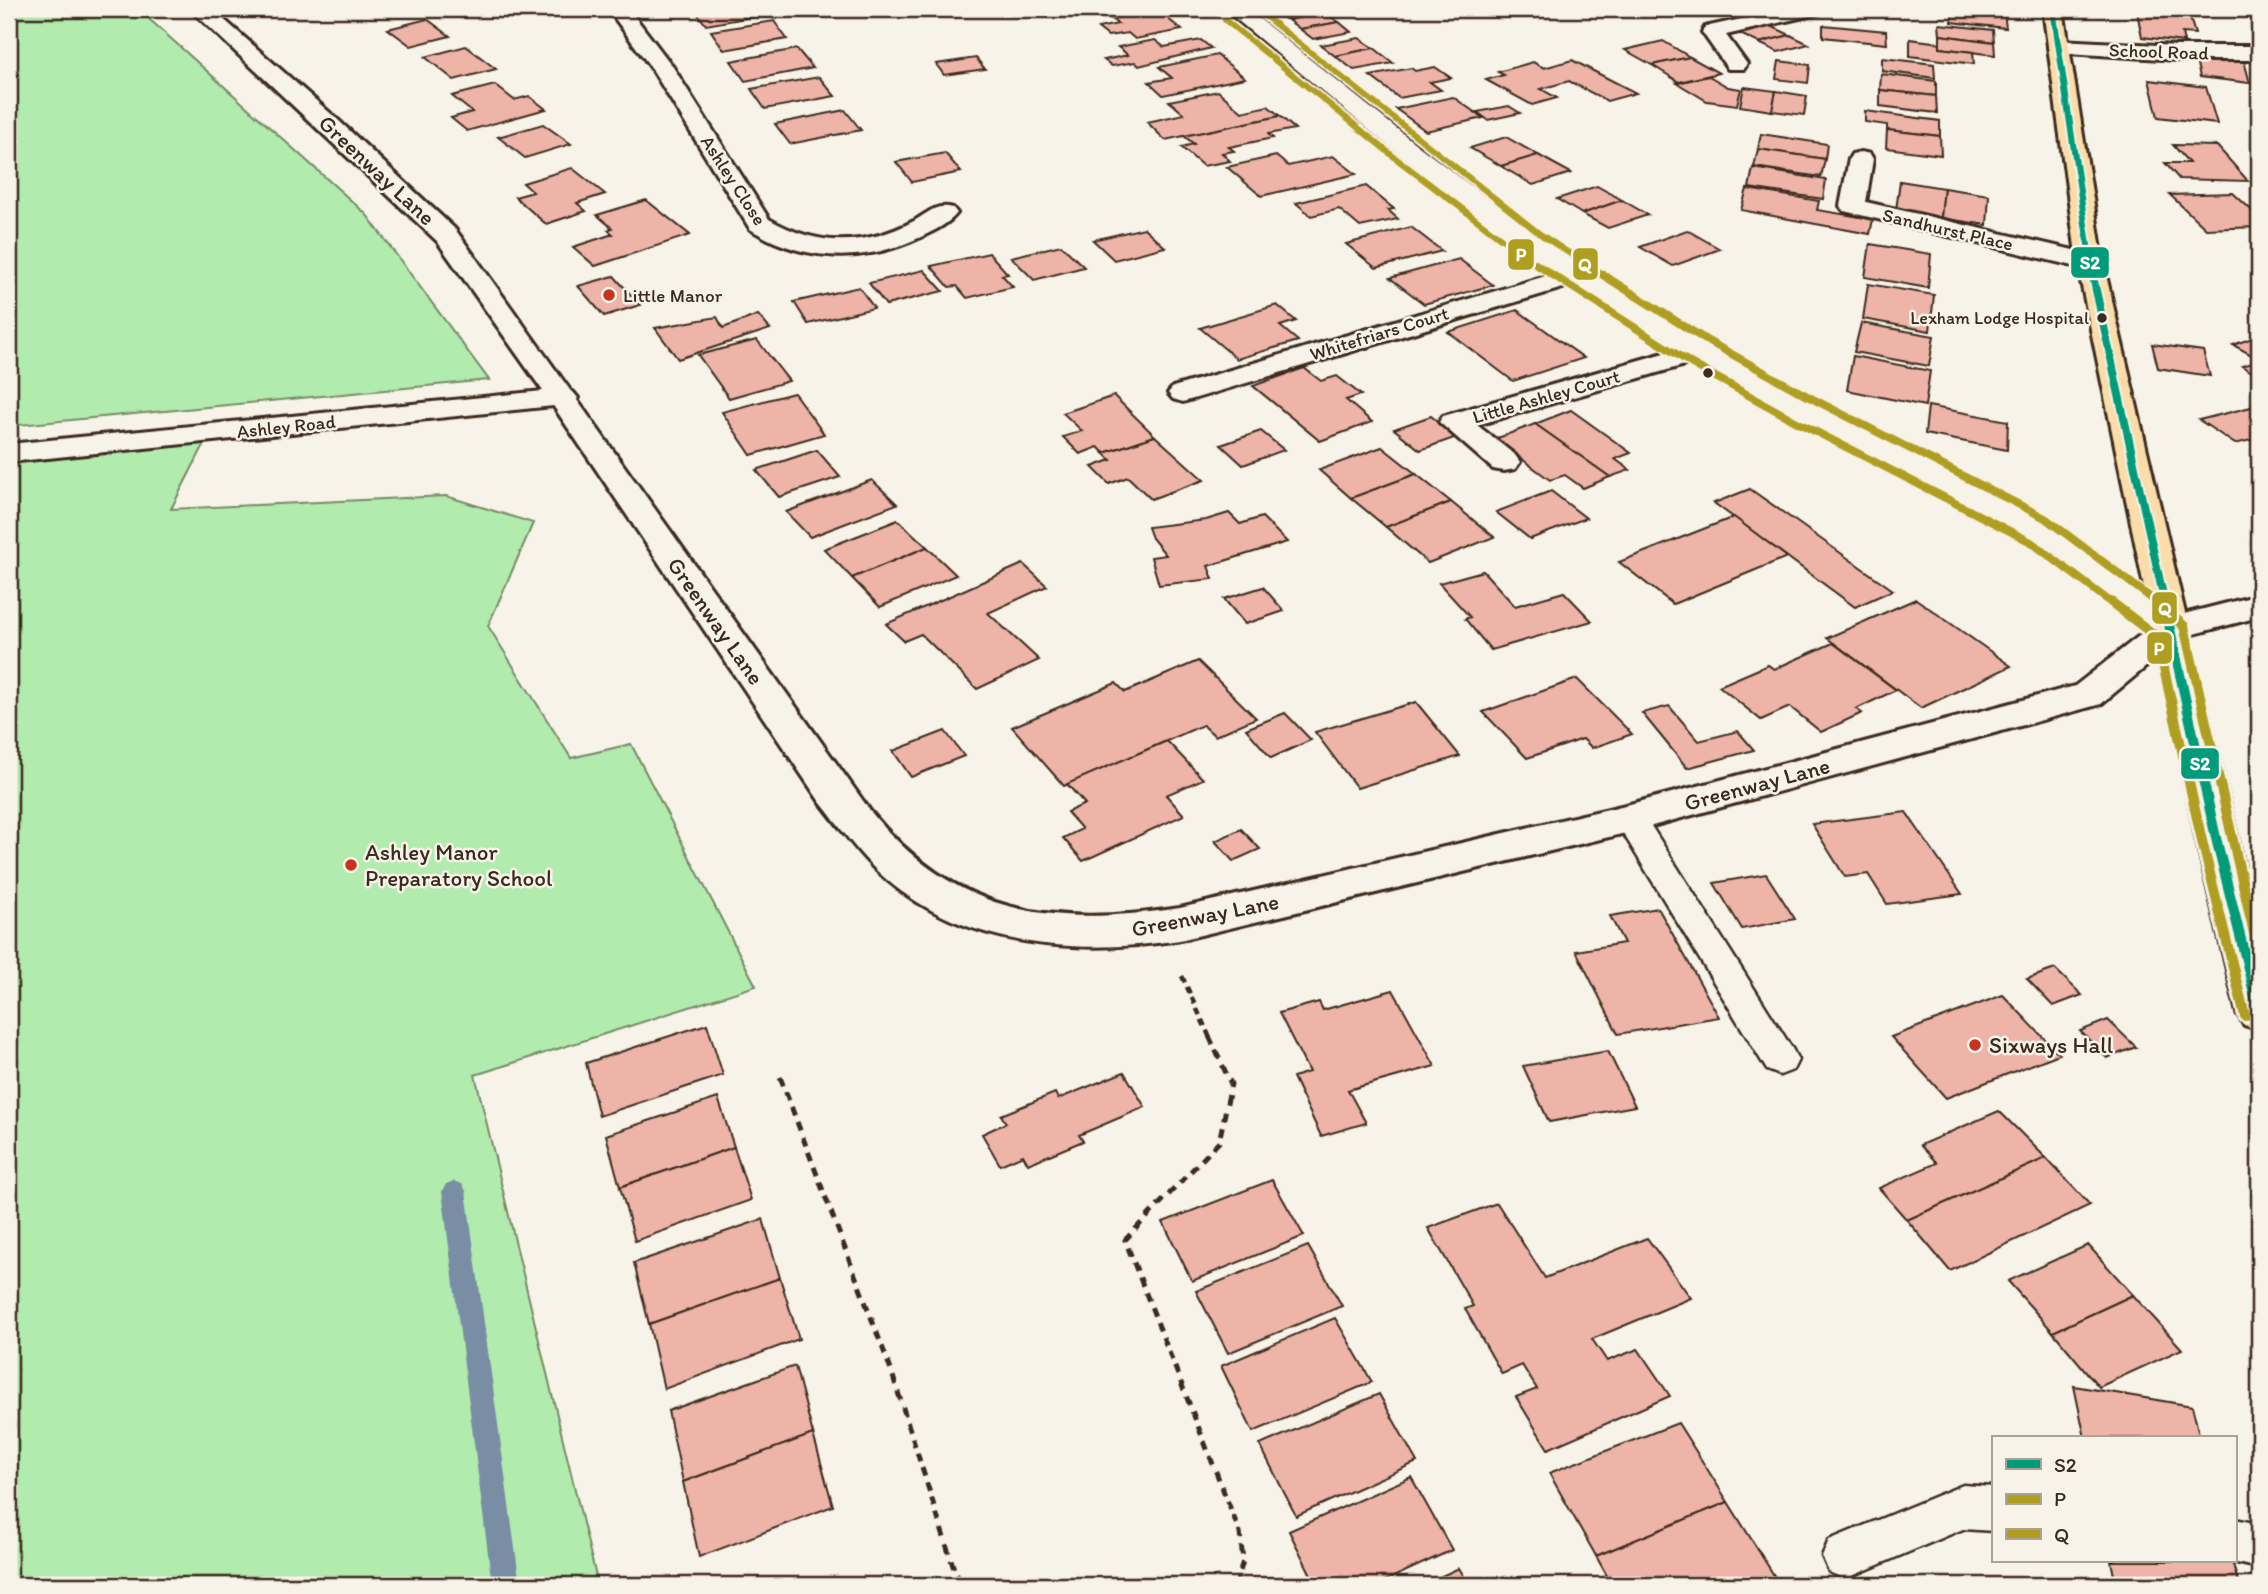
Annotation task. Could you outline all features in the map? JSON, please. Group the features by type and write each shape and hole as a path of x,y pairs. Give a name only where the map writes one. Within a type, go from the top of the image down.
{"highway":[{"path":"2053,9 2090,262 2170,629 2259,1013"}],"street":[{"name":"Greenway Lane","path":"200,9 329,124 446,235 563,398 834,792 900,869 931,891 968,910 1019,925 1073,932 1117,932 1180,925 1630,818 2088,695 2170,629"},
{"name":"Ashley Close","path":"618,9 662,67 759,224 771,233 807,247 871,245 909,235 944,213"},
{"path":"1234,9 1407,149 1532,245 1576,275 1699,352 2038,530 2170,629 2259,606"},
{"path":"1736,64 1713,32 1814,9"},
{"name":"School Road","path":"2059,47 2178,53 2259,52"},
{"name":"Sandhurst Place","path":"1861,159 1853,206 2090,262"},
{"name":"Whitefriars Court","path":"1184,393 1576,275"},
{"name":"Little Ashley Court","path":"1504,462 1454,422 1699,352"},
{"name":"Ashley Road","path":"9,453 563,398"}],"lane":[{"path":"1630,818 1780,1060"},
{"path":"1846,1556 1963,1507 1992,1509"},
{"path":"2236,1541 2259,1546"}],"path":[{"path":"1159,927 1231,1084 1219,1142 1125,1240 1240,1533 1243,1561 1236,1585"},
{"path":"780,1077 891,1370 954,1569 963,1585"}],"green space":[{"path":"9,9 138,9 366,214 489,380 9,426"},
{"name":"Ashley Manor Preparatory School","path":"207,439 171,509 446,496 533,523 488,626 571,758 631,744 756,986 475,1075 598,1585 9,1585 9,457"}],"building":[{"path":"694,9 785,9 787,11 706,25"},
{"path":"1273,9 1319,9 1323,12 1285,19"},
{"path":"1952,9 2004,12 2006,28 1952,22"},
{"path":"2136,9 2187,9 2190,18 2137,12"},
{"path":"1157,10 1182,30 1135,39 1128,33 1108,36 1098,28 1118,24 1111,19"},
{"path":"2137,12 2190,18 2195,34 2182,33 2184,42 2142,37"},
{"path":"1325,13 1339,22 1300,29 1288,20"},
{"path":"427,19 450,36 411,46 388,29"},
{"path":"774,21 787,39 724,50 711,31"},
{"path":"1339,22 1351,32 1313,39 1300,29"},
{"path":"1939,24 1993,30 1994,42 1940,35"},
{"path":"1823,25 1886,31 1887,44 1823,37"},
{"path":"1771,26 1790,35 1759,43 1740,34"},
{"path":"1790,35 1809,44 1778,52 1759,43"},
{"path":"1940,35 1994,42 1995,55 1940,48"},
{"path":"1359,38 1374,48 1335,56 1321,45"},
{"path":"1910,39 1940,43 1940,48 1973,52 1974,64 1910,56"},
{"path":"1155,40 1164,47 1201,40 1211,48 1139,66 1135,62 1112,66 1104,60 1128,55 1118,47"},
{"path":"1663,41 1690,57 1652,65 1625,50"},
{"path":"466,46 496,69 454,80 425,57"},
{"path":"1374,48 1393,63 1354,70 1335,56"},
{"path":"797,49 813,68 745,81 731,61"},
{"path":"1217,55 1245,78 1163,95 1149,82 1172,78 1159,67"},
{"path":"1690,57 1719,73 1679,82 1652,65"},
{"path":"976,58 985,69 944,75 936,64"},
{"path":"1882,58 1934,64 1935,78 1882,71"},
{"path":"1572,60 1636,93 1607,101 1569,81 1541,89 1557,98 1532,105 1486,80 1504,75 1498,72 1533,62 1544,68"},
{"path":"2196,60 2244,61 2250,83 2200,77"},
{"path":"1779,61 1810,65 1808,83 1776,79"},
{"path":"1435,67 1451,78 1430,82 1441,90 1399,98 1370,76 1411,68 1415,71"},
{"path":"1881,74 1936,81 1936,96 1880,90"},
{"path":"1709,76 1728,87 1741,89 1737,105 1707,101 1677,83"},
{"path":"819,77 835,96 765,109 751,89"},
{"path":"2149,80 2206,87 2217,124 2158,117"},
{"path":"495,85 514,100 529,96 546,109 467,131 451,118 472,112 452,96"},
{"path":"1744,87 1776,91 1772,111 1740,106"},
{"path":"1880,90 1936,96 1937,113 1880,106"},
{"path":"1218,91 1242,112 1268,106 1280,116 1165,140 1147,122 1184,114 1169,101"},
{"path":"1776,91 1807,96 1804,115 1772,111"},
{"path":"1453,97 1483,118 1426,131 1396,109"},
{"path":"1509,106 1520,113 1488,120 1477,112"},
{"path":"845,110 861,130 790,144 775,124"},
{"path":"1865,111 1940,121 1940,136 1887,130 1887,125 1865,122"},
{"path":"1280,116 1295,129 1268,134 1273,138 1229,147 1234,151 1222,153 1230,161 1203,166 1181,147 1194,144 1184,136"},
{"path":"543,124 571,144 525,158 498,137"},
{"path":"1887,130 1940,136 1941,155 1886,148"},
{"path":"1761,134 1827,144 1825,159 1758,149"},
{"path":"1506,137 1538,155 1501,166 1470,148"},
{"path":"2173,145 2217,146 2248,181 2179,179 2165,163 2189,163"},
{"path":"1758,149 1825,159 1821,177 1754,167"},
{"path":"945,153 961,172 912,182 896,162"},
{"path":"1538,155 1571,173 1533,185 1501,166"},
{"path":"1276,156 1288,166 1333,156 1356,174 1261,196 1227,167"},
{"path":"572,168 605,194 577,203 586,211 546,224 515,197 533,192 523,183"},
{"path":"1753,168 1826,180 1823,199 1749,188"},
{"path":"1900,181 1944,188 1941,218 1896,210"},
{"path":"1366,186 1394,209 1388,210 1398,219 1360,227 1339,209 1311,216 1296,203"},
{"path":"1597,186 1622,200 1582,214 1557,199"},
{"path":"1944,188 1989,195 1987,225 1941,218"},
{"path":"1747,189 1819,201 1817,210 1873,219 1870,234 1741,210"},
{"path":"2233,193 2259,217 2259,227 2206,229 2170,195"},
{"path":"646,200 690,235 595,266 573,247 613,234 608,230 612,228 597,215"},
{"path":"1622,200 1648,215 1608,228 1582,214"},
{"path":"1411,227 1442,251 1376,268 1346,244"},
{"path":"1144,228 1165,247 1114,260 1093,240"},
{"path":"1687,230 1720,249 1673,266 1640,247"},
{"path":"1870,244 1931,254 1928,288 1865,277"},
{"path":"1061,245 1084,267 1034,280 1011,257"},
{"path":"989,253 1008,274 1002,275 1013,287 967,298 957,286 949,287 931,266"},
{"path":"1459,259 1493,285 1424,304 1390,278"},
{"path":"924,270 943,291 886,305 869,283"},
{"name":"Little Manor","path":"614,276 640,305 604,316 578,286"},
{"path":"1868,284 1934,295 1930,331 1863,319"},
{"path":"859,287 874,308 808,324 794,302"},
{"path":"1277,305 1296,321 1280,326 1298,341 1237,359 1200,328"},
{"path":"1517,310 1584,358 1513,381 1448,332"},
{"path":"758,315 770,329 678,359 655,328 717,317 723,328"},
{"path":"1861,323 1934,336 1929,366 1854,352"},
{"path":"2252,338 2259,342 2259,359 2233,345"},
{"path":"757,340 789,381 729,398 698,355"},
{"path":"2152,344 2203,351 2210,376 2158,368"},
{"path":"1853,356 1930,371 1925,406 1847,390"},
{"path":"2259,361 2259,376 2242,366"},
{"path":"1304,368 1321,381 1337,376 1361,395 1346,400 1372,422 1320,441 1253,386"},
{"path":"794,393 824,434 751,455 722,412"},
{"path":"1114,396 1155,436 1104,453 1098,447 1080,454 1063,437 1082,431 1063,413"},
{"path":"2259,405 2259,438 2235,444 2199,420"},
{"path":"1928,406 2008,421 2007,450 1925,434"},
{"path":"1571,410 1631,453 1615,459 1630,470 1610,477 1535,424"},
{"path":"1431,416 1457,437 1420,450 1394,429"},
{"path":"1535,424 1610,477 1583,488 1565,475 1550,480 1495,439"},
{"path":"1261,431 1284,450 1243,465 1221,445"},
{"path":"1155,436 1204,480 1151,499 1128,477 1109,484 1092,467 1111,460 1104,453"},
{"path":"1382,447 1416,474 1351,498 1319,470"},
{"path":"817,450 840,477 779,497 756,470"},
{"path":"1416,474 1451,502 1386,527 1351,498"},
{"path":"872,480 897,504 810,537 786,512"},
{"path":"1750,489 1893,590 1855,607 1714,503"},
{"path":"1551,491 1586,518 1530,539 1496,512"},
{"path":"1451,502 1494,537 1428,563 1386,527"},
{"path":"1229,513 1240,524 1262,517 1287,542 1208,566 1213,579 1159,585 1151,557 1166,555 1152,538 1148,527 1206,520"},
{"path":"1734,517 1787,557 1673,604 1619,562"},
{"path":"898,520 927,547 852,578 824,549"},
{"path":"927,547 956,575 880,607 852,578"},
{"path":"1023,564 1047,586 988,613 1039,660 977,689 921,634 904,641 886,624"},
{"path":"1483,571 1515,606 1564,592 1592,621 1491,650 1465,619 1470,617 1439,583"},
{"path":"1263,587 1284,611 1245,624 1224,599"},
{"path":"1916,599 2011,666 1921,708 1827,638"},
{"path":"1833,643 1896,690 1856,709 1862,713 1821,732 1790,707 1761,720 1719,686 1768,665 1774,669"},
{"path":"1198,661 1256,718 1215,736 1203,725 1064,786 1012,727 1116,683 1125,692"},
{"path":"1577,679 1632,734 1592,748 1583,739 1527,758 1483,712"},
{"path":"1416,702 1460,756 1357,788 1315,732"},
{"path":"1669,706 1699,741 1738,731 1754,750 1687,768 1642,713"},
{"path":"1285,713 1311,740 1271,758 1246,729"},
{"path":"945,731 964,756 911,777 893,751"},
{"path":"1167,741 1203,779 1166,795 1184,815 1083,861 1063,838 1082,829 1067,812 1085,804 1067,784"},
{"path":"1906,812 1962,894 1887,904 1868,874 1845,877 1812,824"},
{"path":"1241,829 1260,849 1233,861 1215,841"},
{"path":"1766,874 1795,919 1742,929 1714,883"},
{"path":"1658,908 1719,1017 1618,1034 1576,951 1624,943 1610,916"},
{"path":"2055,969 2082,995 2053,1006 2027,979"},
{"path":"1393,990 1435,1066 1348,1090 1366,1123 1321,1136 1293,1077 1309,1072 1279,1013 1319,1002 1323,1010"},
{"name":"Sixways Hall","path":"2003,995 2059,1054 1946,1098 1891,1037"},
{"path":"2108,1020 2136,1047 2107,1058 2080,1031"},
{"path":"707,1024 723,1075 599,1116 586,1063"},
{"path":"1608,1051 1635,1106 1549,1122 1523,1066"},
{"path":"1124,1072 1145,1107 1079,1135 1083,1141 1028,1164 1023,1155 1000,1165 982,1134 1006,1123 1001,1115 1055,1093 1058,1099"},
{"path":"718,1098 734,1147 620,1187 606,1135"},
{"path":"1999,1111 2046,1158 1907,1220 1879,1188 1937,1163 1920,1145"},
{"path":"734,1147 751,1200 635,1241 620,1187"},
{"path":"2046,1158 2090,1205 1950,1271 1907,1220"},
{"path":"1272,1180 1304,1236 1192,1281 1163,1222"},
{"path":"1497,1203 1545,1278 1647,1238 1691,1298 1592,1339 1607,1361 1638,1349 1670,1396 1548,1449 1516,1397 1537,1389 1522,1365 1502,1374 1465,1309 1473,1306 1428,1228"},
{"path":"763,1219 780,1278 649,1324 634,1263"},
{"path":"2088,1245 2133,1295 2053,1332 2008,1281"},
{"path":"1308,1246 1342,1306 1228,1353 1196,1291"},
{"path":"780,1278 799,1339 664,1389 649,1324"},
{"path":"2133,1295 2182,1349 2099,1387 2053,1332"},
{"path":"1335,1318 1372,1382 1253,1432 1221,1366"},
{"path":"795,1366 813,1434 683,1482 668,1411"},
{"path":"2074,1386 2192,1406 2200,1436 2085,1436"},
{"path":"1379,1394 1417,1462 1296,1516 1260,1445"},
{"path":"1678,1423 1728,1502 1596,1556 1549,1473"},
{"path":"813,1434 833,1506 699,1557 683,1482"},
{"path":"1411,1477 1452,1550 1376,1585 1316,1585 1289,1531"},
{"path":"1728,1502 1780,1585 1612,1585 1596,1556"},
{"path":"2111,1562 2232,1562 2239,1585 2116,1585"},
{"path":"1459,1568 1469,1585 1422,1585"}],"waterway":[{"path":"454,1191 506,1585"}],"transit line":[{"name":"Q","path":"1256,9 1540,234 1706,340 1811,398 2045,518 2179,619 2184,626 2259,955"},
{"name":"S2","path":"2053,9 2090,262 2216,838 2259,1013"},
{"name":"P","path":"1225,20 1398,160 1568,287 1692,364 1797,422 2031,542 2157,637 2202,841 2245,1016"}],"place":[{"name":"Little Manor","path":"609,295"},
{"name":"Lexham Lodge Hospital","path":"2102,318"},
{"name":"Ashley Manor Preparatory School","path":"351,865"},
{"name":"Sixways Hall","path":"1975,1045"}]}
